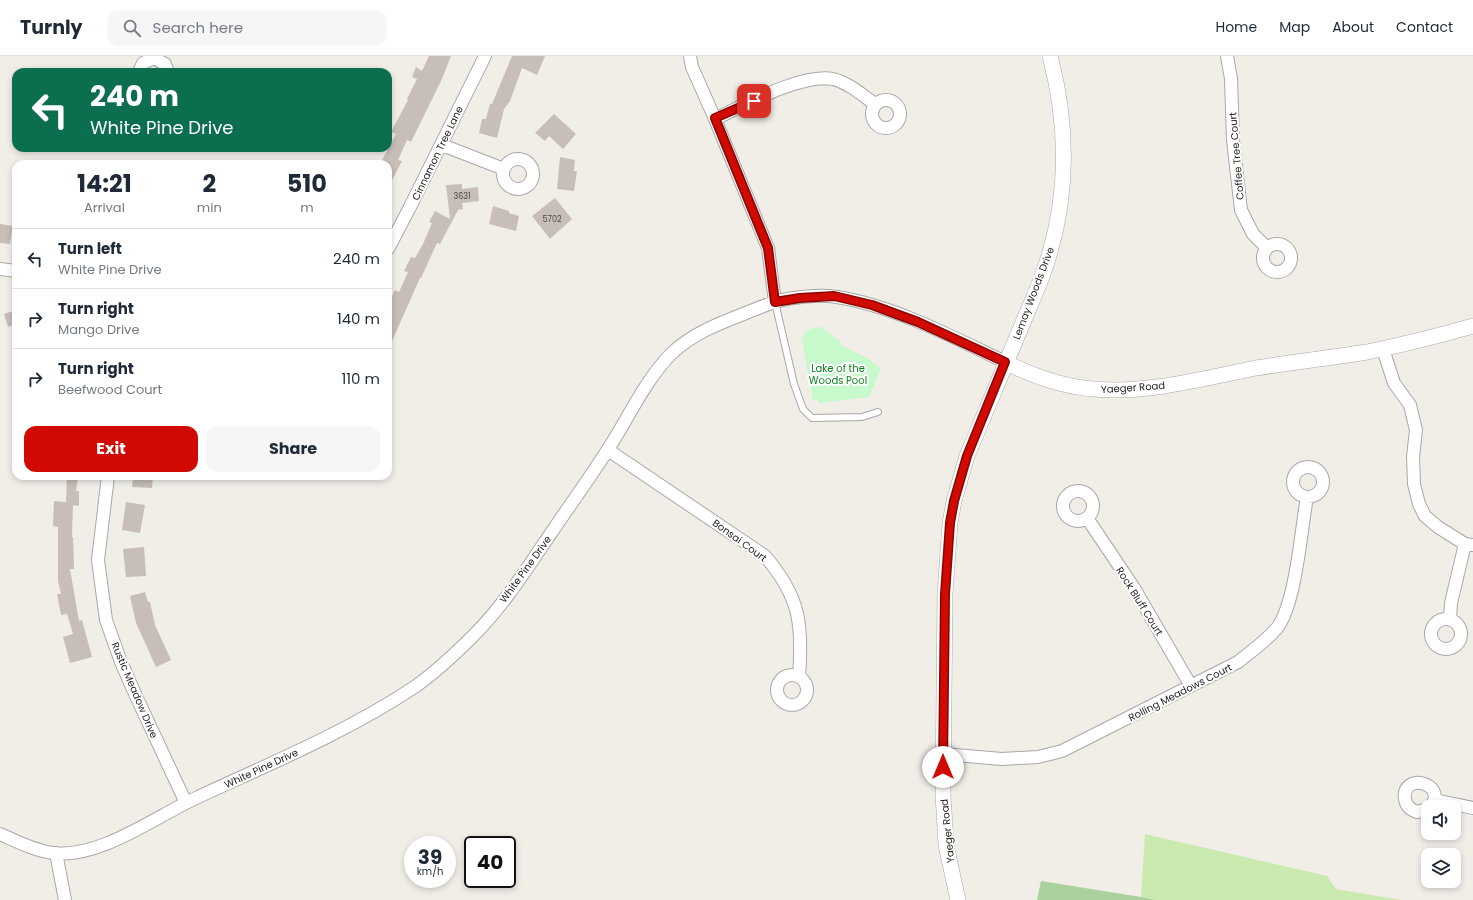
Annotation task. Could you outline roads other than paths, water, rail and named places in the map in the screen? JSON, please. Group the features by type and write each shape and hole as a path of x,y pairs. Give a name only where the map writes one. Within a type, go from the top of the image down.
{"street":[{"name":"Cinnamon Tree Lane","path":"392,241 442,145 485,56"},
{"path":"690,56 692,67 715,118 768,248 775,302"},
{"name":"Lemay Woods Drive","path":"1005,362 1048,260 1055,234 1061,200 1064,150 1062,114 1050,56"},
{"name":"Coffee Tree Court","path":"1227,56 1231,79 1233,140 1241,210 1253,234 1267,248"},
{"path":"141,68 143,63 154,57 165,64 166,68"},
{"path":"715,118 779,89 814,80 832,79 846,84 876,104"},
{"path":"442,145 504,169"},
{"path":"0,269 12,270"},
{"name":"White Pine Drive","path":"0,834 42,851 56,854 66,854 101,846 186,803 323,738 371,713 413,688 437,670 476,633 516,586 608,450 653,378 671,355 684,344 714,326 775,302 800,298 834,296 872,305 918,322 1005,362"},
{"name":"Yaeger Road","path":"958,900 946,845 944,820 943,754 945,594 950,523 954,501 967,456 1005,362 1027,373 1068,386 1096,390 1120,389 1171,384 1291,362 1383,348 1473,326"},
{"path":"1383,348 1394,384 1410,405 1416,430 1413,457 1414,484 1419,504 1425,516 1438,527 1469,545 1452,603 1450,619"},
{"name":"Bonsai Court","path":"608,450 765,556 779,572 791,593 799,620 802,644 799,677"},
{"name":"Rustic Meadow Drive","path":"108,480 98,560 106,620 121,662 186,803"},
{"name":"Rolling Meadows Court","path":"943,754 1002,759 1038,757 1062,751 1238,662 1260,645 1278,626 1286,610 1293,583 1307,497"},
{"name":"Rock Bluff Court","path":"1087,518 1134,588 1191,686"},
{"path":"1461,807 1473,808"},
{"path":"56,854 65,900"}],"lane":[{"path":"775,302 794,384 803,409 812,418 862,417 878,412"}],"park label":[{"name":"Lake of the Woods Pool","path":"838,374"}]}
